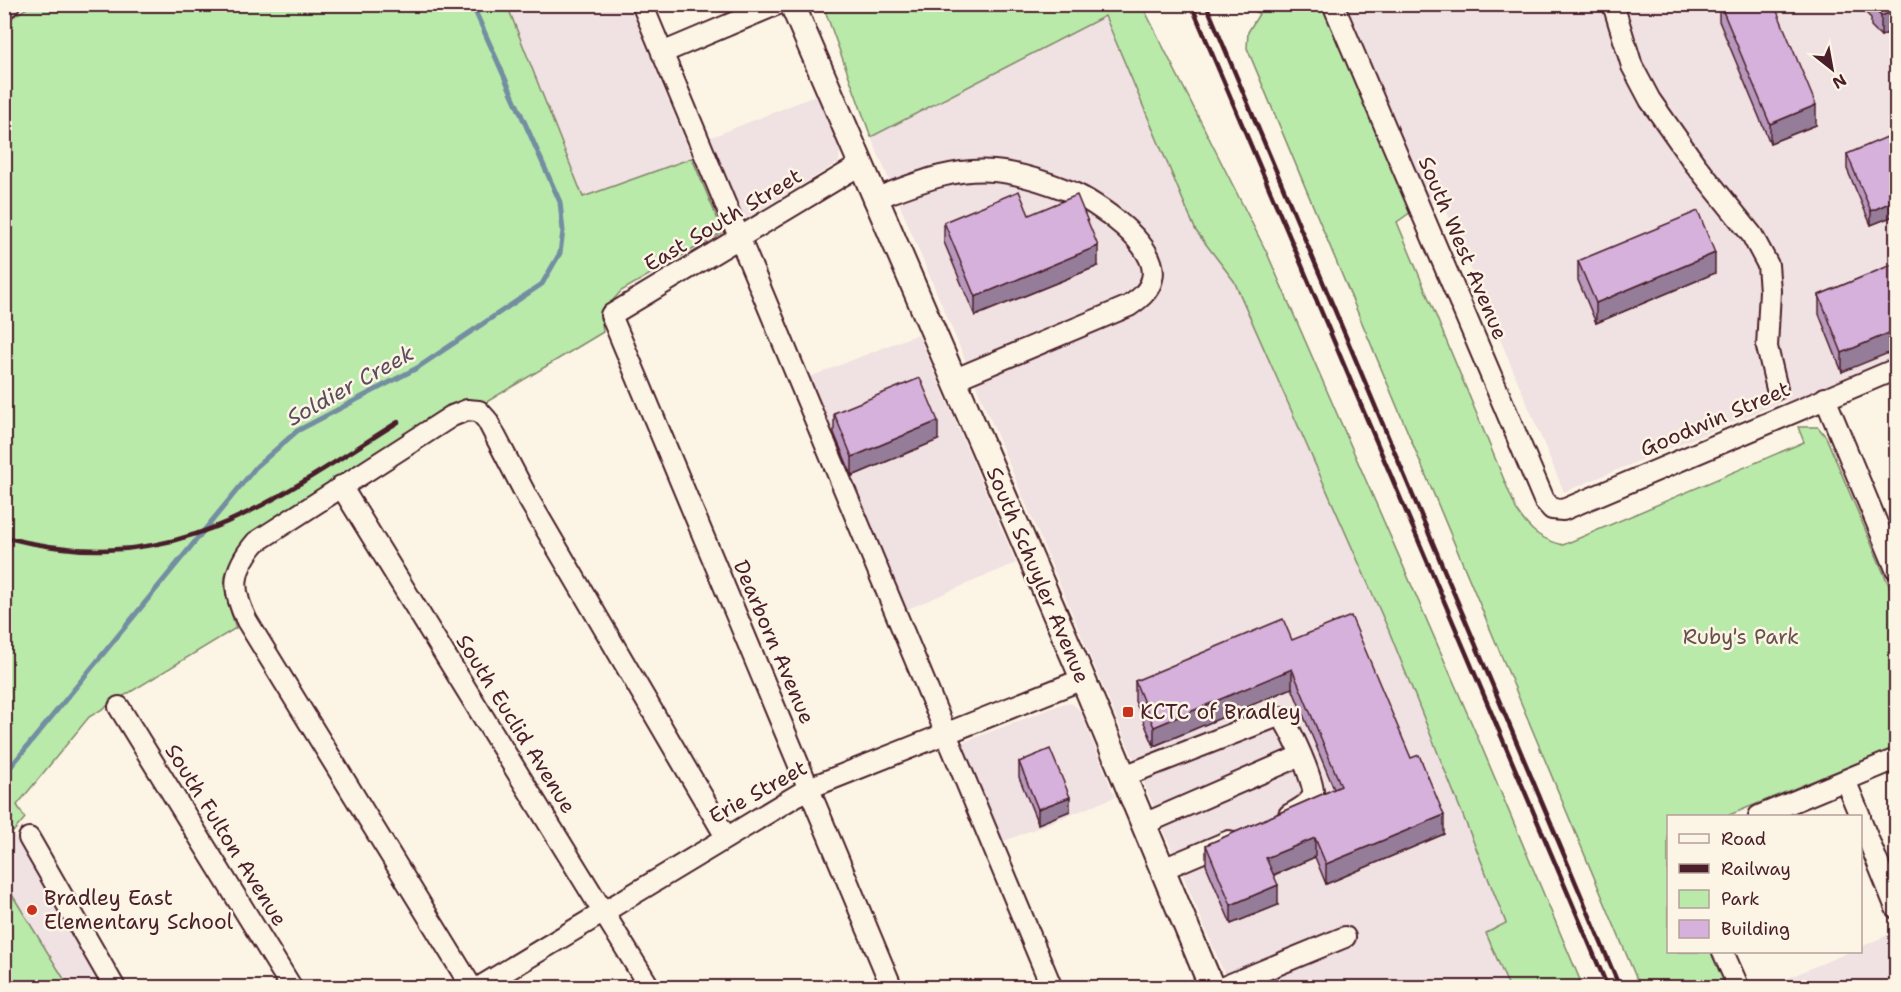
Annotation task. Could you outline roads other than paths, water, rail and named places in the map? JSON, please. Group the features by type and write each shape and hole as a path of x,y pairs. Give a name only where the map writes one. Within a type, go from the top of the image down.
{"main road":[{"name":"South Schuyler Avenue","path":"792,4 874,199 1083,679 1212,987"}],"street":[{"path":"642,4 738,239 1052,987"},
{"path":"662,53 778,4"},
{"name":"South West Avenue","path":"1333,4 1544,500 1551,509"},
{"path":"1613,4 1632,66 1650,100 1695,164 1752,235 1768,265 1770,291 1767,347 1777,389"},
{"name":"East South Street","path":"611,315 860,165"},
{"path":"874,199 922,181 956,173 994,171 1070,191 1094,203 1122,225 1147,255 1153,278 1148,290 1129,306 953,380"},
{"name":"Dearborn Avenue","path":"611,315 892,987"},
{"name":"Goodwin Street","path":"1551,509 1563,510 1896,369"},
{"path":"1825,398 1896,569"},
{"path":"472,987 247,621 237,600 235,586 245,555 256,542 452,416 467,410 479,411 487,420 526,495 726,837"},
{"name":"South Euclid Avenue","path":"341,486 650,987"},
{"name":"Erie Street","path":"478,987 602,910 809,788 1083,679"},
{"name":"South Fulton Avenue","path":"119,707 292,987"},
{"path":"1124,776 1273,718 1281,717 1286,721 1313,794 1308,803 1289,816 1268,825"},
{"path":"1144,824 1300,756"},
{"path":"1760,815 1896,759"},
{"path":"1845,780 1859,815"},
{"path":"1862,823 1896,908"},
{"path":"1163,869 1247,834"},
{"path":"29,838 115,987"},
{"path":"1221,987 1345,937"},
{"path":"1723,953 1739,987"}],"waterway":[{"name":"Soldier Creek","path":"4,775 256,467 297,431 417,368 542,284 560,253 563,231 560,202 472,4"}],"railway":[{"path":"1191,4 1608,988"},
{"path":"1206,4 1620,988"},
{"path":"4,537 64,548 118,549 167,542 214,528 259,507 304,482 398,422"}],"place":[{"name":"KCTC of Bradley","path":"1128,712"},
{"name":"Bradley East Elementary School","path":"32,910"}],"park label":[{"name":"Ruby's Park","path":"1741,637"}]}
